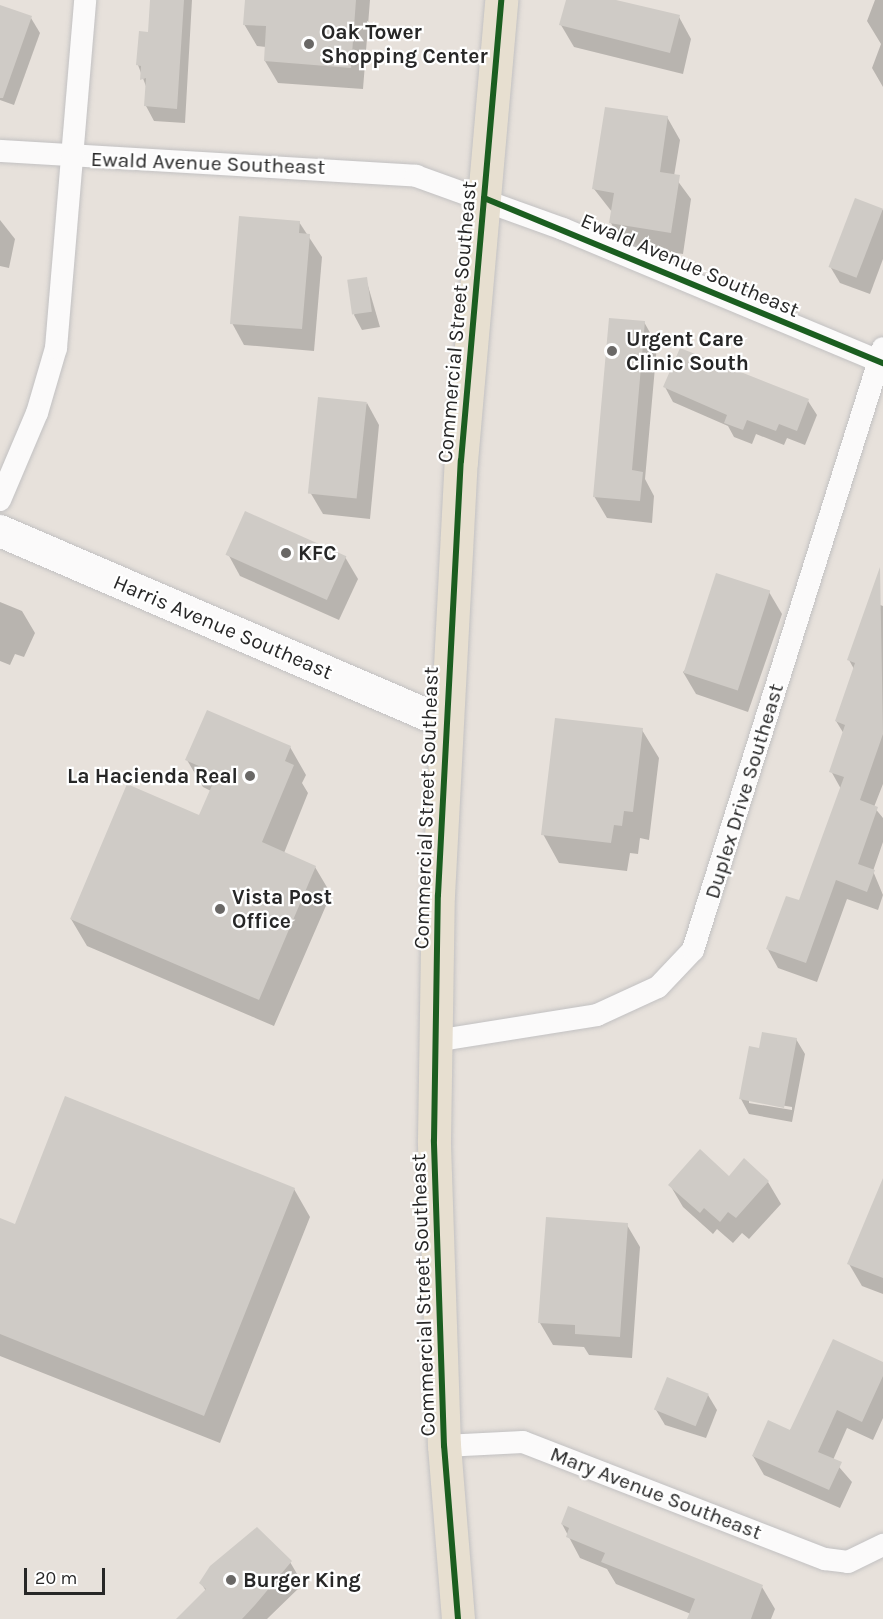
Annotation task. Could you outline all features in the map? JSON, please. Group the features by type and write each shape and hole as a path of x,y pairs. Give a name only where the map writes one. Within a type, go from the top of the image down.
{"main road":[{"name":"Commercial Street Southeast","path":"458,1619 444,1446 435,1041 446,723 484,198 501,0"}],"street":[{"path":"0,500 37,413 56,348 74,158 85,0"},
{"name":"Ewald Avenue Southeast","path":"0,151 74,158 390,171 484,198 881,357"},
{"name":"Duplex Drive Southeast","path":"435,1041 597,1016 658,987 693,950 881,357"},
{"name":"Harris Avenue Southeast","path":"0,531 446,723"},
{"name":"Mary Avenue Southeast","path":"444,1446 523,1442 825,1559 864,1558 883,1545"}],"building":[{"path":"150,0 184,0 177,109 144,106 146,78 140,80 141,66 136,65 139,31 148,32"},
{"name":"Oak Tower Shopping Center","path":"245,0 356,0 351,68 264,61 266,26 243,25"},
{"path":"566,0 616,0 680,15 670,53 559,25"},
{"path":"0,5 32,16 3,98 0,98"},
{"path":"605,107 668,116 660,172 680,175 671,233 609,223 614,193 592,189"},
{"path":"855,198 883,209 856,278 828,267"},
{"path":"239,216 300,221 299,233 310,234 302,329 230,324"},
{"path":"367,277 372,312 352,314 347,280"},
{"path":"609,318 645,321 632,470 643,472 640,501 593,497"},
{"path":"680,348 809,399 797,431 779,424 776,431 747,420 743,430 724,423 727,415 663,387"},
{"path":"318,397 367,402 357,499 308,493"},
{"path":"245,511 346,556 327,600 225,555"},
{"path":"880,567 883,734 860,800 878,807 858,864 875,870 867,892 836,880 806,963 766,949 786,896 799,900 844,777 829,772 845,725 835,721 855,663 847,660"},
{"path":"716,573 770,591 738,690 684,673"},
{"path":"207,710 291,746 285,761 294,765 262,842 316,866 259,1000 70,919 127,784 199,815 217,774 185,760"},
{"path":"555,718 643,728 633,812 624,811 622,826 614,825 611,843 541,835"},
{"path":"762,1032 797,1038 784,1108 739,1099 749,1046 759,1048"},
{"path":"65,1096 295,1188 204,1416 0,1334 0,1218 15,1224"},
{"path":"700,1149 729,1176 744,1158 769,1181 736,1218 728,1212 720,1222 704,1208 700,1213 668,1185"},
{"path":"883,1178 883,1278 847,1264"},
{"path":"546,1217 628,1223 620,1337 575,1334 575,1325 538,1323"},
{"path":"833,1339 883,1362 883,1376 862,1422 837,1410 818,1452 842,1462 829,1490 752,1456 768,1420 790,1430"},
{"path":"667,1377 709,1394 696,1426 654,1409"},
{"path":"568,1506 763,1585 751,1619 687,1619 695,1599 601,1562 605,1553 566,1537 569,1528 561,1524"},
{"path":"257,1527 292,1561 255,1605 242,1619 176,1619 206,1589 199,1583 210,1566"}],"cycle path":[{"path":"458,1619 444,1446 434,1140 438,895 461,461 501,0"},
{"path":"484,198 883,363"}],"place":[{"name":"Oak Tower Shopping Center","path":"309,44"},
{"name":"Urgent Care Clinic South","path":"612,351"},
{"name":"KFC","path":"286,553"},
{"name":"La Hacienda Real","path":"250,776"},
{"name":"Vista Post Office","path":"220,909"},
{"name":"Burger King","path":"231,1580"}]}
